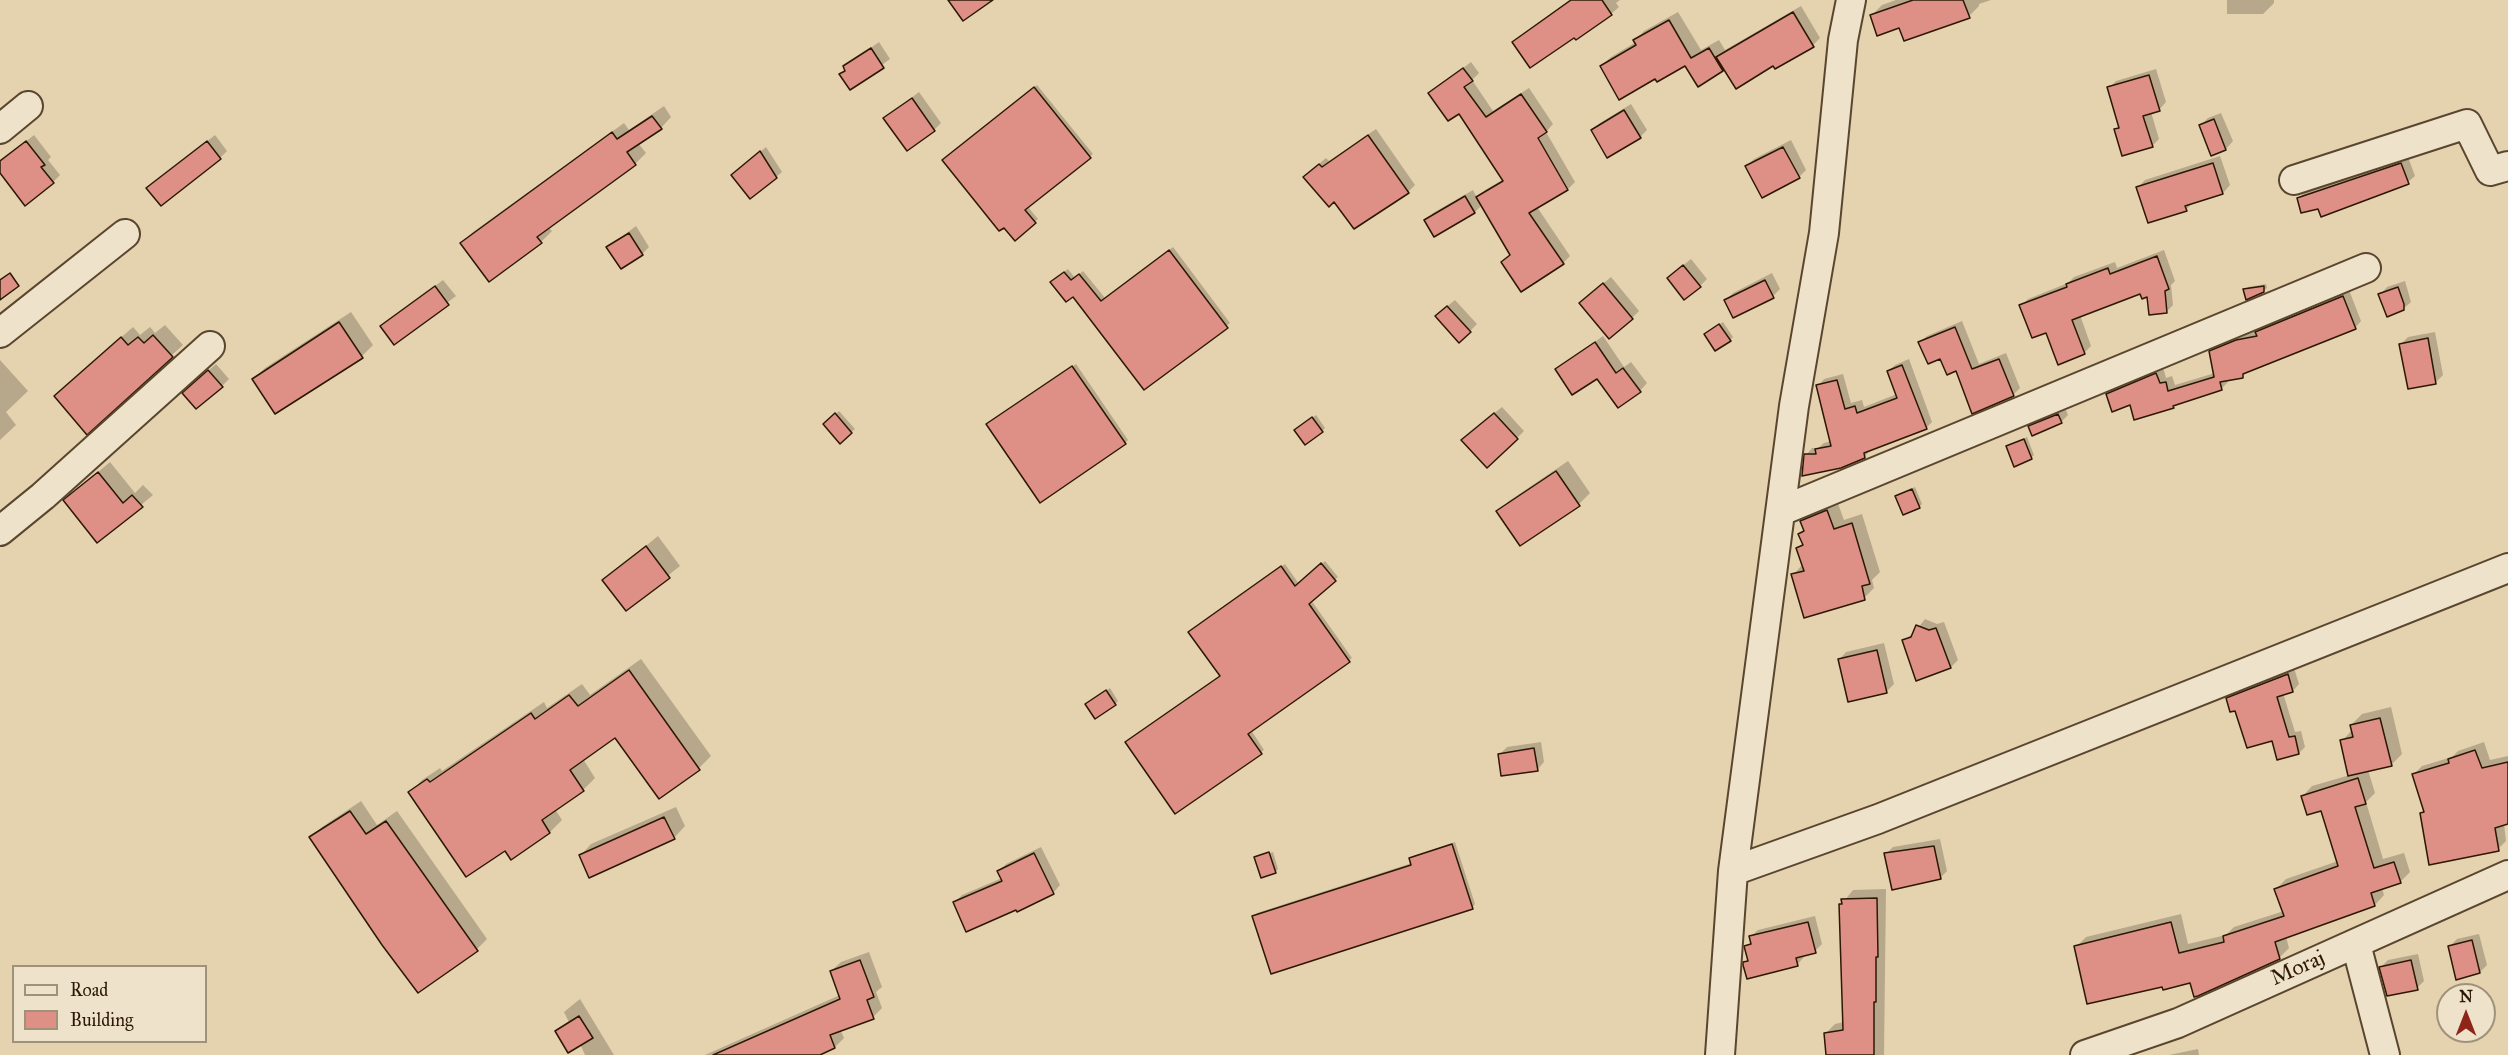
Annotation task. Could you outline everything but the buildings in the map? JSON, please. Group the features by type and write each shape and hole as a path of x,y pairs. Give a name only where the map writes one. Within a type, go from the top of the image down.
{"street":[{"path":"1720,1055 1733,871 1794,406 1824,232 1843,40 1851,0"},
{"path":"0,129 28,106"},
{"path":"2294,180 2467,124 2490,171 2508,166"},
{"path":"0,333 125,234"},
{"path":"1781,512 2366,268"},
{"path":"0,531 43,496 210,346"},
{"path":"1733,871 1878,819 2508,568"},
{"name":"Moraj","path":"2085,1055 2178,1023 2508,875"},
{"path":"2356,944 2385,1055"}]}
